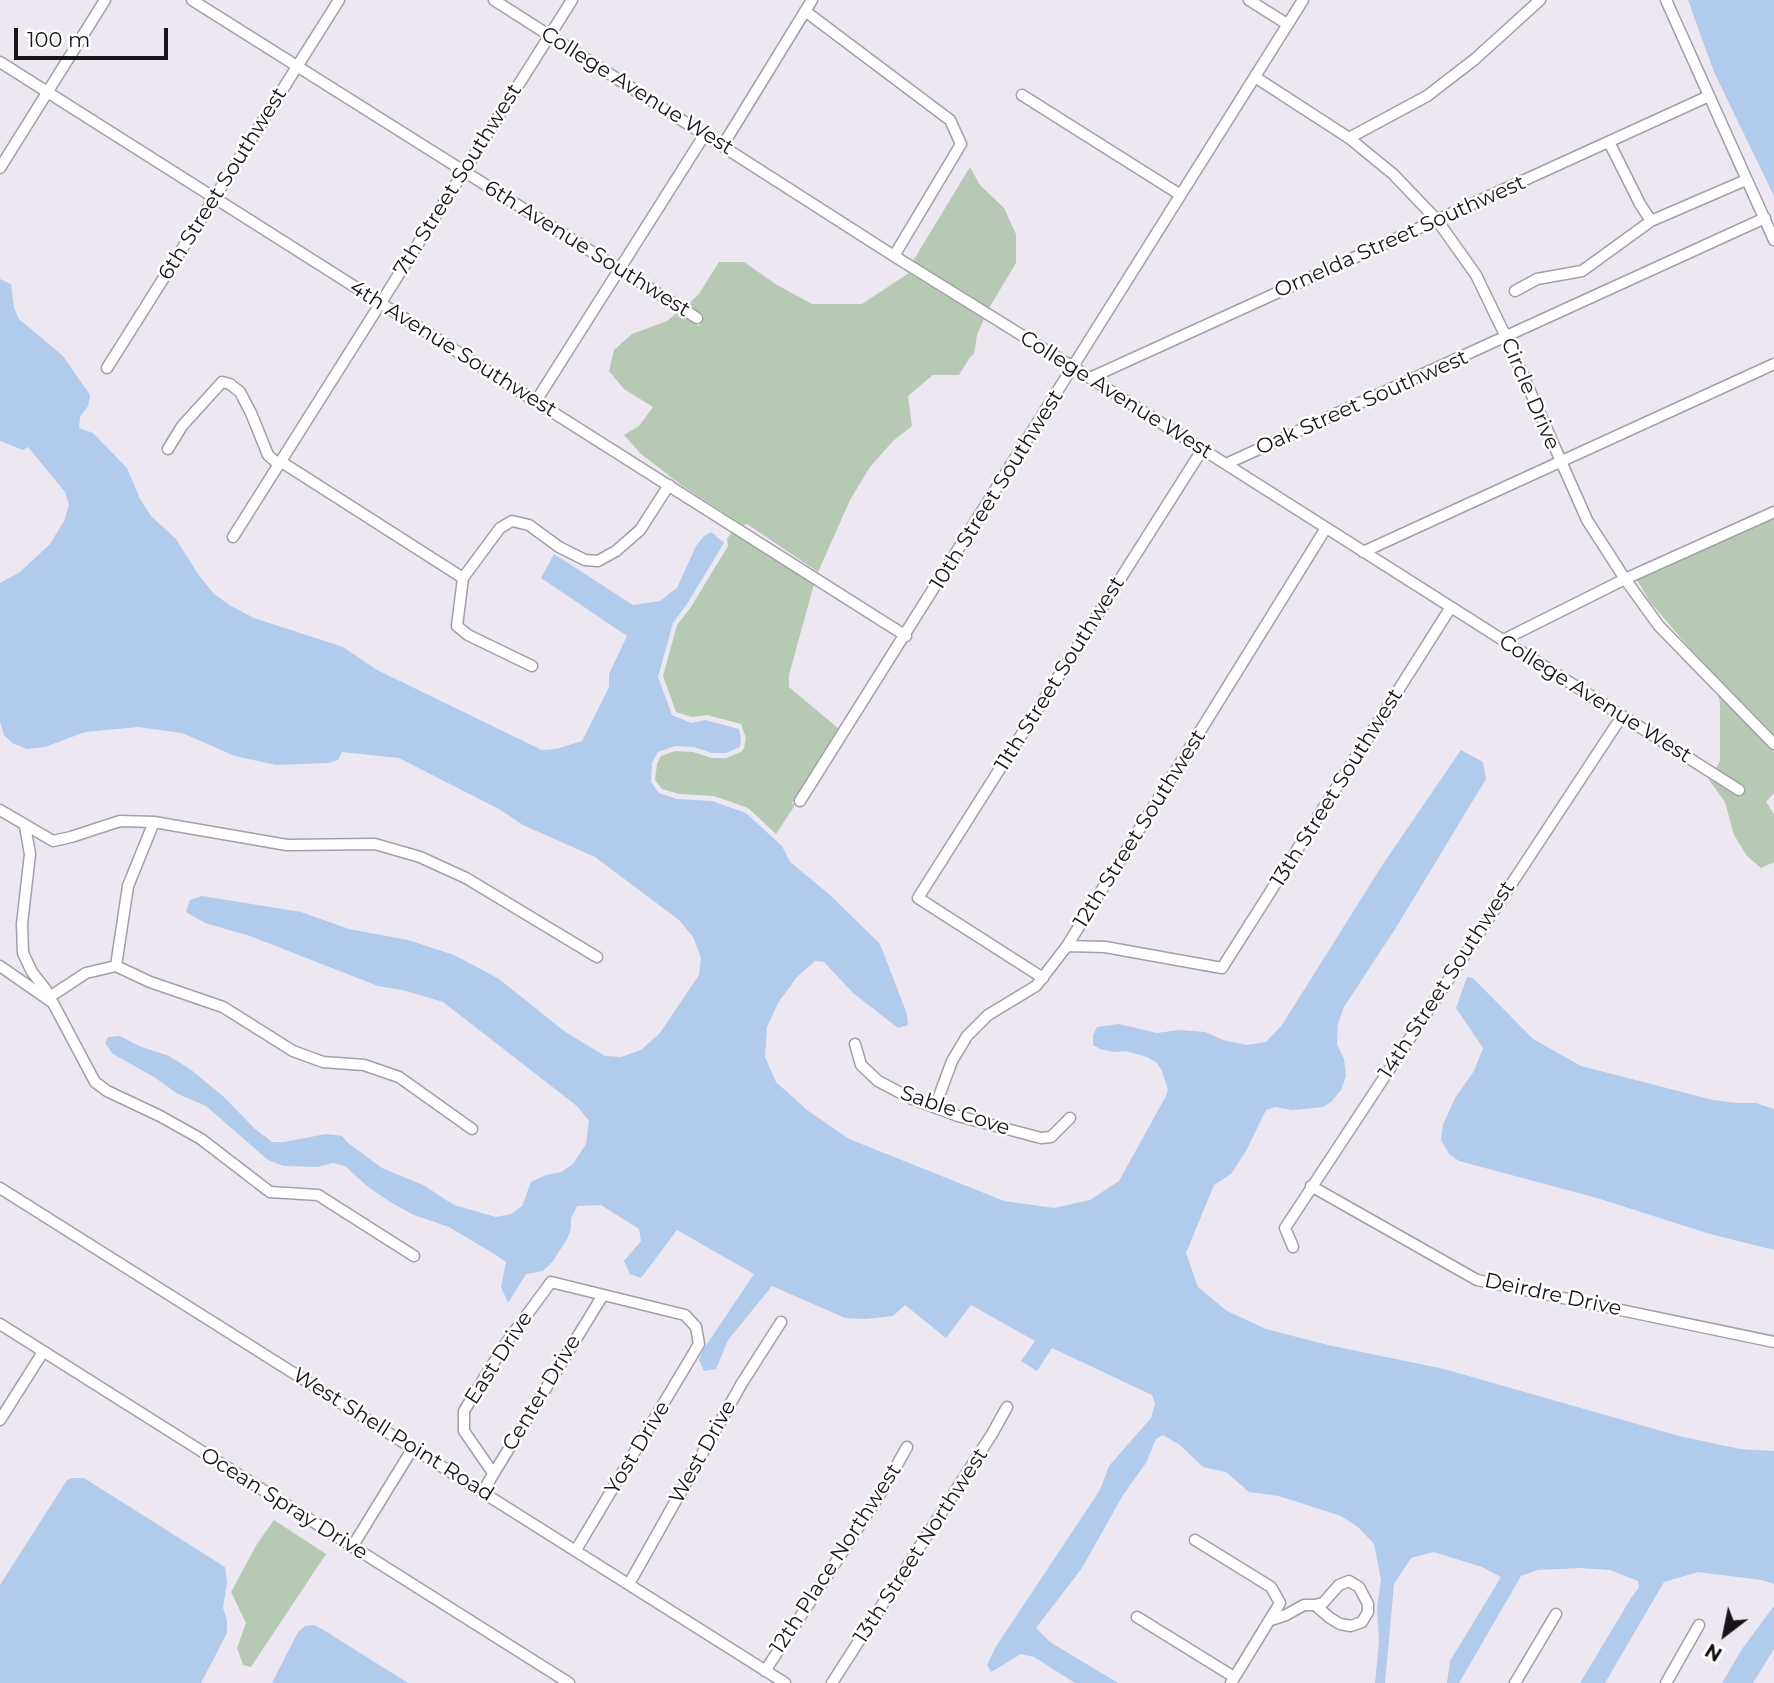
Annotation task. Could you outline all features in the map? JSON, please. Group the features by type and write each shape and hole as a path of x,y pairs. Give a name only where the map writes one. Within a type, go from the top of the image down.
{"street":[{"path":"0,168 106,0"},
{"name":"6th Avenue Southwest","path":"192,0 697,318"},
{"name":"6th Street Southwest","path":"107,368 339,0"},
{"name":"College Avenue West","path":"494,0 1739,790"},
{"name":"7th Street Southwest","path":"233,537 572,0"},
{"path":"723,145 812,0"},
{"path":"1250,0 1287,24"},
{"name":"10th Street Southwest","path":"800,801 1303,0"},
{"path":"1349,138 1427,96 1475,59 1540,0"},
{"path":"1666,0 1774,240"},
{"path":"805,11 950,120 961,144 894,256"},
{"name":"4th Avenue Southwest","path":"0,62 906,636"},
{"name":"Circle Drive","path":"1255,77 1349,138 1393,174 1437,220 1476,275 1587,520 1659,626 1774,744"},
{"path":"1022,95 1180,194"},
{"name":"Ornelda Street Southwest","path":"1090,378 1709,96"},
{"path":"536,401 705,134"},
{"path":"1609,142 1651,221"},
{"path":"1516,291 1537,279 1582,271 1651,221 1746,180"},
{"name":"Oak Street Southwest","path":"1226,464 1765,218"},
{"path":"1363,552 1774,364"},
{"path":"168,449 182,426 222,382 230,383 240,393 251,413 268,455 463,578"},
{"name":"11th Street Southwest","path":"1043,978 918,898 1202,450"},
{"path":"532,666 468,635 457,626 463,578 500,528 512,521 529,525 559,547 585,560 598,561 616,551 640,530 669,485"},
{"path":"1503,640 1625,579 1774,512"},
{"name":"12th Street Southwest","path":"935,1107 952,1061 967,1036 988,1015 1026,993 1043,978 1067,946 1326,528"},
{"name":"13th Street Southwest","path":"1067,946 1105,947 1222,968 1451,607"},
{"name":"14th Street Southwest","path":"1293,1247 1285,1228 1311,1186 1622,716"},
{"path":"0,810 53,841 120,821 154,822 287,845 375,844 420,857 466,878 597,957"},
{"path":"116,966 128,886 154,822"},
{"path":"25,826 30,854 22,924 23,953 32,972 46,990 48,998"},
{"path":"0,966 48,998 58,1009 95,1082 107,1091 201,1139 270,1192 318,1195 414,1256"},
{"path":"48,998 86,973 116,966 150,982 223,1007 293,1051 323,1062 364,1065 399,1077 472,1129"},
{"name":"Sable Cove","path":"855,1044 861,1065 878,1081 912,1099 984,1124 1041,1138 1051,1137 1070,1118"},
{"name":"Deirdre Drive","path":"1311,1186 1477,1280 1774,1342"},
{"name":"West Shell Point Road","path":"0,1188 785,1683"},
{"name":"East Drive","path":"494,1473 464,1431 464,1411 504,1346 551,1282 603,1295"},
{"name":"Yost Drive","path":"576,1550 699,1344 696,1327 685,1315 603,1295"},
{"name":"Center Drive","path":"483,1491 603,1295"},
{"name":"West Drive","path":"629,1584 742,1383 780,1322"},
{"name":"Ocean Spray Drive","path":"0,1324 569,1683"},
{"path":"0,1419 43,1352"},
{"name":"13th Street Northwest","path":"832,1683 1007,1407"},
{"name":"12th Place Northwest","path":"765,1671 884,1488 907,1447"},
{"path":"352,1547 413,1448"},
{"path":"1137,1617 1232,1680 1280,1603 1271,1587 1195,1540"},
{"path":"1271,1620 1304,1605 1323,1602 1339,1585 1349,1581 1359,1587 1368,1604 1368,1612 1362,1622 1350,1626 1330,1618 1315,1605"},
{"path":"1515,1683 1556,1614"},
{"path":"1666,1683 1699,1625"}],"green space":[{"path":"970,167 980,185 1004,208 1016,234 1016,263 989,308 913,261"},
{"path":"719,262 744,262 777,285 812,304 862,304 909,273 984,319 977,335 974,354 959,375 933,375 908,396 912,426 893,441 870,467 850,500 818,572 747,524 743,525 684,487 641,454 624,435 639,426 653,407 624,389 609,371 614,350 632,334 667,321 677,313 699,326 704,316 687,305 699,294"},
{"path":"1774,519 1774,735 1692,651 1650,602 1637,580"},
{"path":"732,532 814,584 789,675 789,687 839,729 792,803 795,805 776,834 748,808 714,796 679,794 662,789 655,780 661,756 675,751 726,758 744,748 746,738 741,724 707,715 692,717 676,712 663,676 677,625 728,546 727,539"},
{"path":"1718,694 1774,752 1774,793 1766,802 1774,814 1774,862 1761,868 1747,856 1734,835 1725,802 1709,780 1710,778 1740,797 1746,788 1716,768 1720,761"},
{"path":"274,1520 326,1554 251,1667 243,1665 237,1648 246,1623 231,1592 257,1544"}],"water":[{"path":"1688,0 1774,0 1774,196 1714,72"},
{"path":"0,279 11,284 14,308 19,319 63,356 90,395 88,406 80,417 79,428 93,433 127,468 140,499 151,516 176,539 214,594 254,618 343,647 377,670 542,750 582,741 609,687 609,674 627,636 541,578 554,554 633,605 660,601 677,588 696,546 704,536 711,532 724,543 673,623 658,677 672,715 691,723 705,720 739,729 740,747 726,753 675,746 658,752 652,763 651,782 659,793 677,799 712,801 746,813 782,846 790,862 830,895 880,944 907,1014 908,1025 898,1028 853,993 824,962 815,961 797,977 778,1003 767,1027 765,1057 776,1082 807,1110 849,1139 1004,1201 1054,1208 1090,1200 1119,1181 1166,1096 1168,1090 1157,1063 1126,1051 1114,1052 1093,1045 1093,1035 1097,1027 1119,1024 1157,1033 1179,1030 1205,1032 1223,1040 1247,1045 1266,1042 1282,1025 1383,864 1461,750 1483,762 1486,779 1397,926 1344,1007 1338,1024 1337,1044 1344,1059 1346,1076 1341,1090 1323,1107 1292,1110 1275,1107 1266,1110 1246,1151 1231,1174 1214,1185 1186,1253 1198,1287 1227,1311 1266,1329 1444,1369 1679,1436 1740,1449 1774,1451 1774,1584 1698,1572 1664,1582 1605,1683 1580,1683 1639,1587 1638,1581 1610,1570 1538,1570 1521,1576 1459,1683 1447,1683 1450,1661 1501,1577 1482,1567 1434,1552 1411,1558 1394,1584 1385,1683 1375,1683 1379,1642 1377,1608 1381,1580 1374,1544 1358,1527 1341,1516 1279,1496 1249,1492 1226,1472 1203,1467 1180,1445 1163,1435 1156,1439 1146,1463 1123,1495 1082,1568 1036,1628 1050,1642 1118,1683 1075,1683 1034,1657 1021,1654 991,1672 987,1665 995,1648 1100,1490 1109,1466 1151,1418 1155,1404 1152,1395 1052,1348 1037,1371 1021,1361 1035,1341 971,1305 946,1338 905,1305 893,1316 845,1318 772,1286 728,1340 716,1369 704,1371 699,1360 703,1350 754,1274 677,1230 641,1278 630,1274 624,1261 641,1241 639,1229 601,1205 577,1206 571,1218 567,1239 553,1261 543,1271 526,1274 508,1303 501,1287 506,1262 496,1255 449,1227 414,1215 392,1203 368,1187 345,1166 333,1163 317,1167 284,1166 268,1160 206,1106 178,1094 113,1054 105,1043 108,1037 120,1036 169,1056 190,1069 224,1097 255,1129 272,1142 326,1134 342,1136 382,1168 423,1185 454,1205 496,1217 511,1214 522,1206 531,1182 561,1172 573,1164 586,1144 589,1121 577,1106 443,1002 378,986 250,936 205,923 186,912 190,900 202,896 301,912 349,929 408,940 454,955 499,979 564,1031 605,1056 621,1057 641,1050 660,1033 699,975 701,958 693,937 679,920 595,857 523,825 499,809 399,758 342,752 338,760 329,763 276,765 235,756 182,733 138,727 85,732 45,747 27,749 12,743 4,735 0,722 0,583 20,572 50,544 64,521 69,505 65,492 28,447 23,450 0,441"},
{"path":"1467,977 1473,978 1533,1039 1581,1066 1713,1100 1756,1103 1774,1109 1774,1250 1459,1161 1449,1154 1441,1140 1443,1125 1455,1098 1474,1071 1483,1048 1456,1008"},
{"path":"84,1478 225,1567 227,1582 223,1608 227,1633 201,1683 0,1683 0,1585 67,1480"},
{"path":"1774,1606 1774,1649 1753,1683 1722,1683 1742,1649"},
{"path":"314,1625 408,1683 272,1683 298,1632 305,1626"}]}
